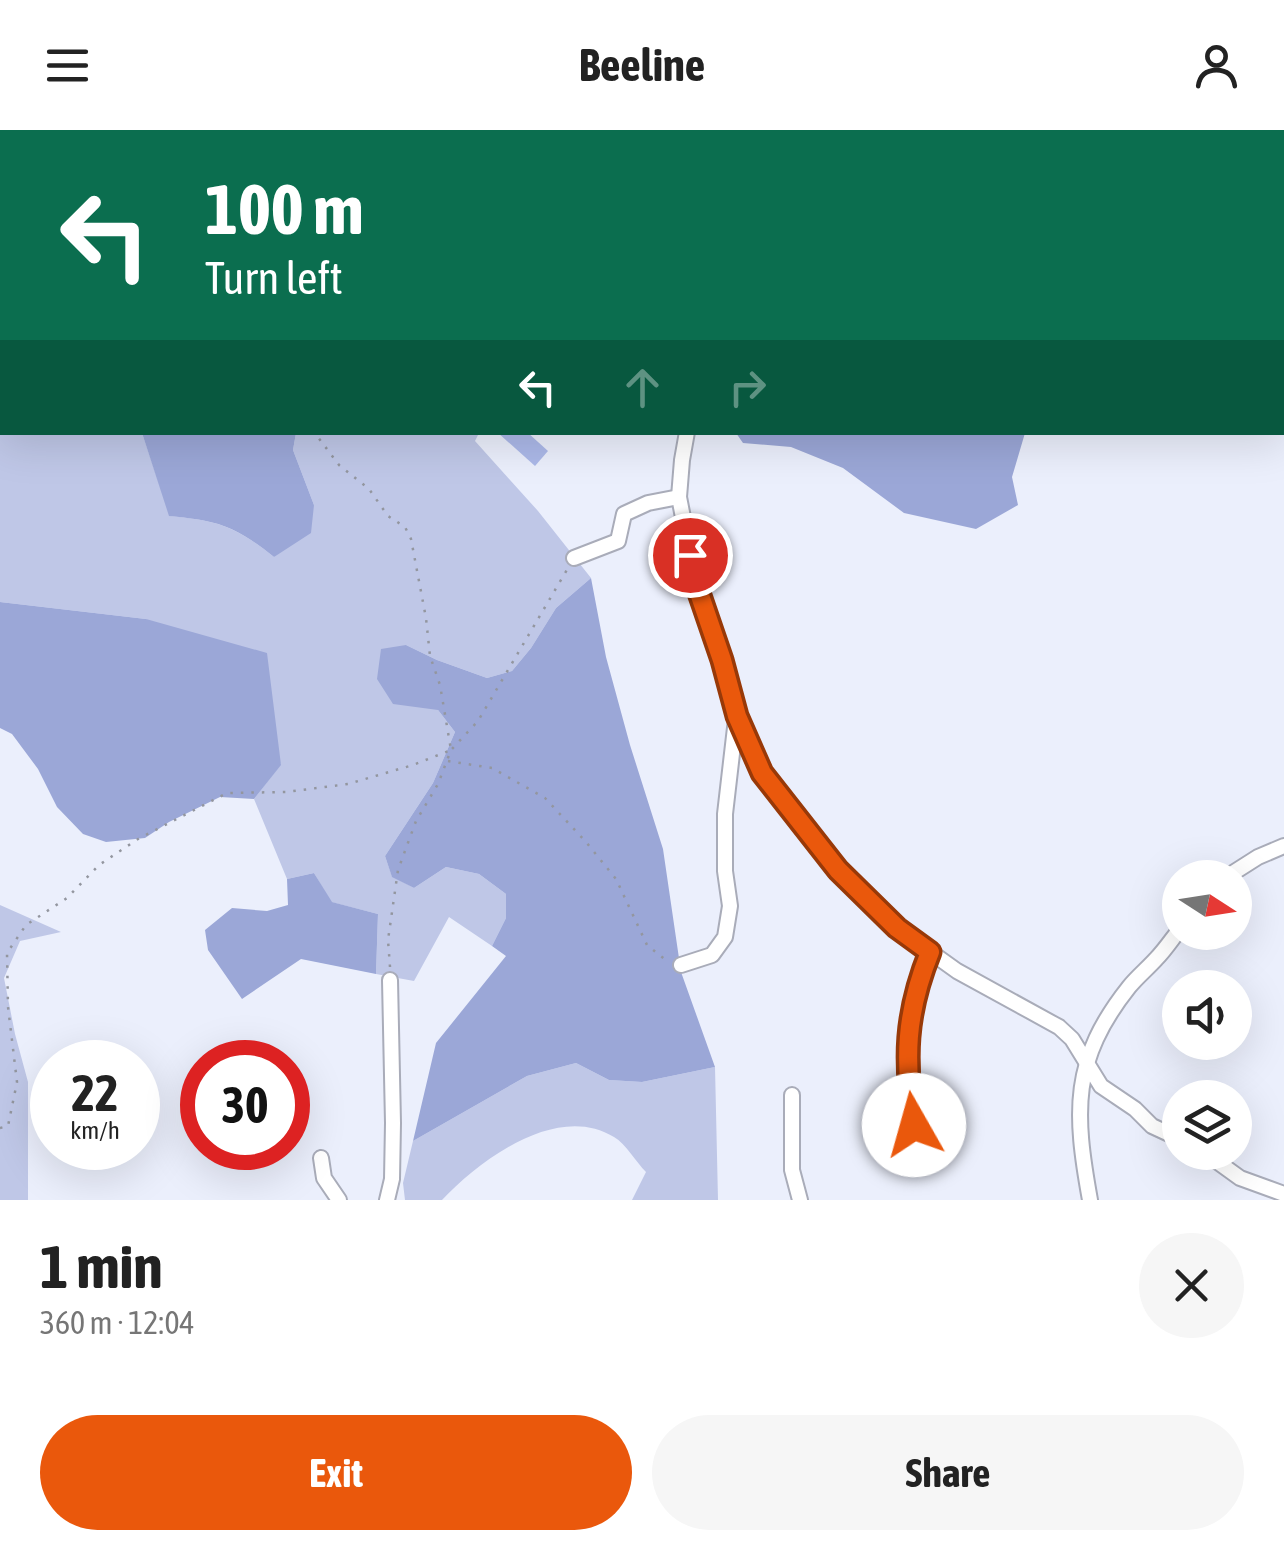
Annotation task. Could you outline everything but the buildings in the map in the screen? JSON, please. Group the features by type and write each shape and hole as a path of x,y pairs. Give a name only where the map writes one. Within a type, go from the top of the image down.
{"street":[{"path":"686,435 679,498 696,584 737,716 762,773 838,870 897,928 957,971 1059,1027 1072,1039 1101,1086 1162,1131"},
{"path":"574,558 618,541 624,514 679,498"},
{"path":"681,966 712,955 725,937 730,906 725,871 725,814 737,716"},
{"path":"1252,860 1284,846"},
{"path":"1090,1200 1080,1148 1086,1064 1097,1033 1130,985 1164,950"},
{"path":"918,1150 908,1090 909,1018 916,985 930,952"},
{"path":"387,1200 392,1179 394,1123 390,980"},
{"path":"792,1094 792,1170 800,1200"},
{"path":"321,1158 324,1178 339,1200"},
{"path":"1229,1170 1284,1194"}],"path":[{"path":"316,435 388,516 406,527 451,750"},
{"path":"390,980 388,940 398,870 416,821 438,784 451,750 478,721 574,558"},
{"path":"0,1128 8,1126 17,1082 8,1007 7,953 26,925 67,898 99,865 227,793 286,792 348,784 451,750"},
{"path":"447,761 492,768 546,798 616,879 647,945 665,961 681,966"}],"shaded area":[{"path":"0,435 143,435 170,516 226,527 274,557 314,505 293,450 296,435 478,435 475,441 591,578 556,608 512,671 487,678 406,645 438,710 455,732 433,783 385,856 392,876 414,888 446,867 479,874 506,894 506,918 492,946 449,917 414,981 376,974 378,914 331,902 314,873 287,879 254,799 281,764 146,619 0,602"},
{"path":"143,435 296,435 293,450 314,505 311,533 274,557 226,527 169,516"},
{"path":"737,435 1024,435 1012,477 1018,505 976,529 904,513 843,468 791,447 743,443"},
{"path":"591,578 606,657 663,849 681,972 715,1067 642,1082 609,1080 576,1063 527,1076 413,1141 436,1043 506,956 492,946 506,918 506,894 479,874 446,867 414,888 392,877 385,856 433,783 455,732 438,710 393,704 377,679 381,649 406,645 487,678 512,671 556,608"},
{"path":"0,602 146,619 267,653 281,765 254,799 220,797 145,838 106,842 83,834 57,807 38,769 12,734 0,728"},
{"path":"314,873 332,902 378,914 376,974 301,959 242,999 208,950 205,930 232,908 267,911 288,905 287,879"},
{"path":"0,905 61,932 20,941 4,978 28,1082 28,1200 0,1200"},
{"path":"576,1063 609,1080 642,1082 715,1067 718,1200 632,1200 646,1172 627,1149 614,1137 592,1128 568,1126 521,1140 498,1153 442,1200 405,1200 403,1183 413,1141 527,1076"}],"route":[{"path":"690,555 737,716 762,773 838,870 897,928 930,952 916,985 909,1018 908,1090 914,1125"}]}
